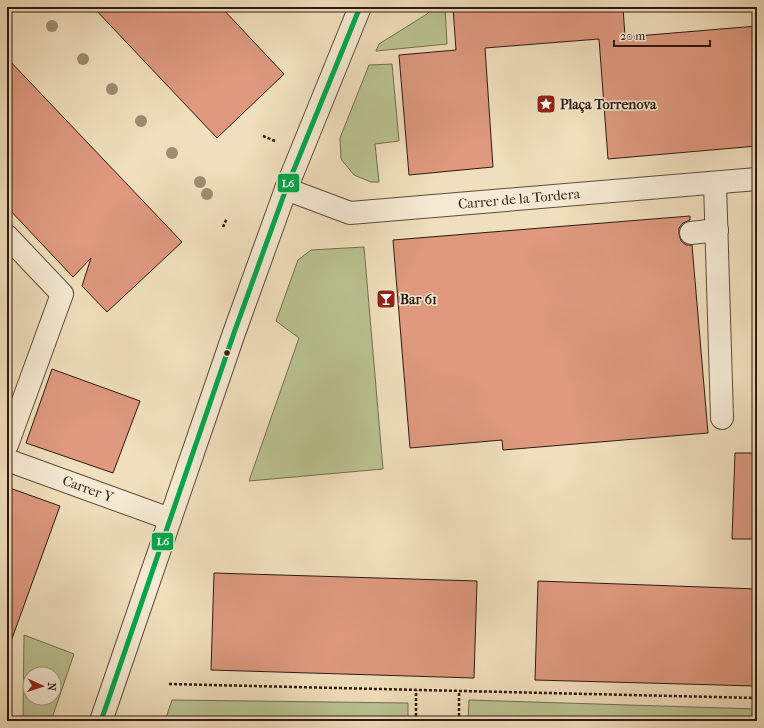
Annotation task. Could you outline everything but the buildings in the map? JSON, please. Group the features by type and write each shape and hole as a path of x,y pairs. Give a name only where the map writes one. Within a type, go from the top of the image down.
{"street":[{"path":"101,721 234,333 286,189 360,7"},
{"name":"Carrer de la Tordera","path":"286,189 350,213 757,179"},
{"path":"715,183 722,418"},
{"path":"691,233 716,230"},
{"path":"7,236 62,294 7,445"},
{"name":"Carrer Y","path":"7,460 170,519"}],"path":[{"path":"263,136 275,141"},
{"path":"223,227 227,218"},
{"path":"168,684 757,698"},
{"path":"416,690 416,721"},
{"path":"459,721 460,691"}],"green space":[{"path":"433,7 445,7 447,44 376,51 379,44 427,14"},
{"path":"392,64 399,141 375,144 379,182 371,182 354,175 341,159 340,138 369,65"},
{"path":"364,247 383,469 249,481 299,338 276,321 298,260 311,250"},
{"path":"24,635 74,654 62,689 62,666 24,666"},
{"path":"172,700 408,703 408,721 165,721"},
{"path":"469,700 757,709 757,721 468,721"},
{"path":"23,706 56,706 51,721 23,721"}],"transit line":[{"name":"L6","path":"101,721 234,333 286,189 360,7"}],"place":[{"name":"Plaça Torrenova","path":"546,104"},
{"name":"Bar 61","path":"386,299"}]}
